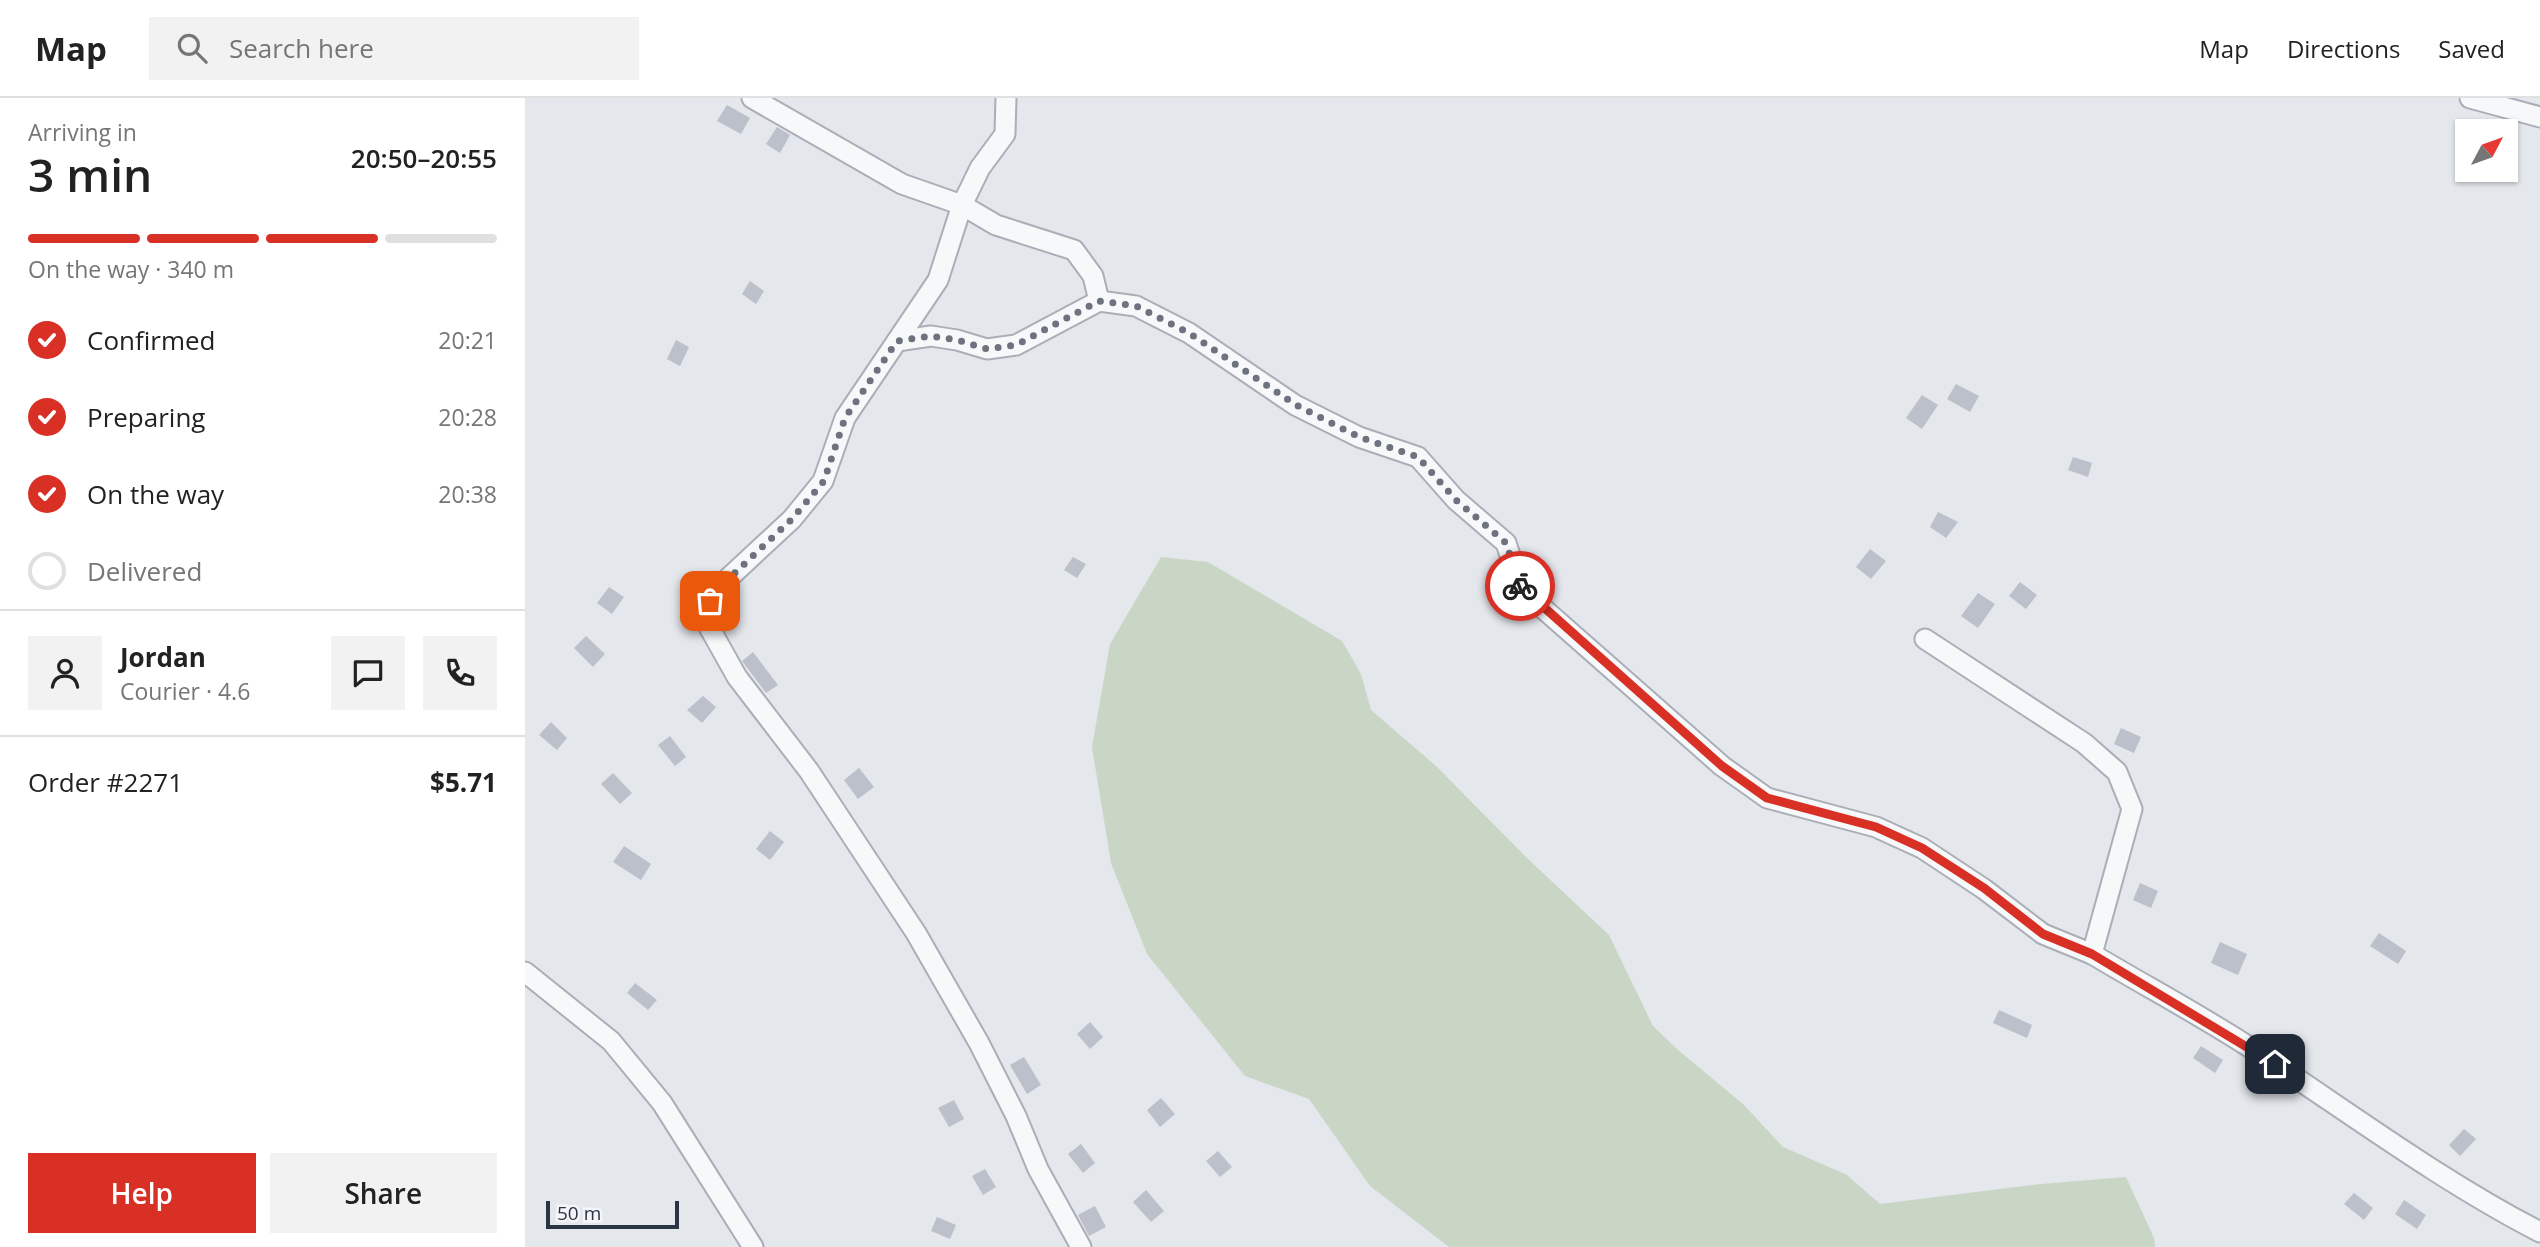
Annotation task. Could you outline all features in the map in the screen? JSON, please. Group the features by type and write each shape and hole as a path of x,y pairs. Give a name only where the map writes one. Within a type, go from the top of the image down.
{"street":[{"path":"752,98 902,184 962,205 996,225 1074,250 1093,276 1099,301"},
{"path":"1006,98 1005,134 979,168 962,205 938,280 845,418 824,481 792,519 722,585 710,601 709,626 737,677 809,771 916,933 979,1043 1016,1116 1038,1169 1081,1247"},
{"path":"2470,98 2540,117"},
{"path":"897,341 931,336 987,349 1016,345 1099,301 1136,306 1189,333 1296,405 1359,437 1418,457 1456,500 1506,543 1521,589 1722,766 1767,798 1876,827 1922,848 1984,888 2043,934 2092,954 2255,1050 2378,1133 2505,1214 2540,1232"},
{"path":"1925,639 2084,743 2117,772 2131,809 2092,954"},
{"path":"525,972 611,1041 662,1103 753,1247"}],"green space":[{"path":"1161,557 1208,562 1342,641 1361,674 1371,710 1436,766 1528,859 1609,935 1653,1026 1743,1104 1783,1147 1847,1175 1880,1204 2041,1184 2126,1177 2154,1238 2155,1247 1449,1247 1370,1186 1309,1099 1245,1076 1147,954 1111,863 1092,747 1110,644"}],"building":[{"path":"727,105 750,118 741,134 717,121"},
{"path":"777,127 790,135 780,153 766,144"},
{"path":"750,281 764,291 756,304 742,294"},
{"path":"676,340 689,347 680,366 667,359"},
{"path":"1956,384 1979,396 1970,412 1947,399"},
{"path":"1922,395 1938,405 1922,429 1906,418"},
{"path":"2073,457 2092,463 2088,477 2068,470"},
{"path":"1938,512 1958,522 1946,538 1930,527"},
{"path":"1870,549 1886,561 1871,579 1856,567"},
{"path":"1073,557 1086,564 1077,578 1064,570"},
{"path":"2020,582 2037,595 2026,609 2009,596"},
{"path":"609,587 624,597 612,614 597,603"},
{"path":"1978,593 1995,604 1978,628 1961,616"},
{"path":"586,636 605,654 593,667 574,648"},
{"path":"753,652 778,685 766,693 742,661"},
{"path":"703,696 716,707 702,723 687,710"},
{"path":"551,722 567,738 557,750 539,735"},
{"path":"2121,728 2141,737 2134,753 2114,744"},
{"path":"670,736 686,757 675,766 658,745"},
{"path":"859,768 874,787 858,799 844,780"},
{"path":"613,773 632,793 620,804 601,784"},
{"path":"770,831 784,842 770,860 756,849"},
{"path":"624,846 651,864 641,880 613,862"},
{"path":"2140,883 2158,891 2151,908 2133,900"},
{"path":"2379,933 2406,951 2398,964 2370,946"},
{"path":"2220,942 2247,954 2238,975 2211,963"},
{"path":"635,983 657,1000 648,1010 627,993"},
{"path":"1999,1010 2032,1025 2027,1038 1993,1023"},
{"path":"1090,1022 1103,1037 1090,1049 1077,1034"},
{"path":"2201,1046 2223,1060 2215,1073 2193,1058"},
{"path":"1024,1057 1041,1085 1027,1094 1010,1065"},
{"path":"1161,1098 1175,1114 1160,1127 1147,1110"},
{"path":"954,1100 964,1119 949,1127 938,1108"},
{"path":"2464,1129 2476,1139 2460,1156 2449,1145"},
{"path":"1081,1144 1095,1163 1083,1173 1068,1154"},
{"path":"1218,1151 1232,1167 1220,1177 1206,1161"},
{"path":"985,1169 996,1187 983,1195 972,1176"},
{"path":"1146,1190 1164,1211 1151,1222 1133,1202"},
{"path":"2354,1193 2373,1208 2364,1220 2344,1204"},
{"path":"2404,1200 2426,1215 2417,1229 2395,1214"},
{"path":"1095,1206 1106,1227 1089,1236 1078,1215"},
{"path":"937,1217 956,1225 950,1239 931,1231"}],"way so far":[{"path":"710,601 722,585 792,519 824,481 845,418 897,341 931,336 987,349 1016,345 1099,301 1136,306 1189,333 1296,405 1359,437 1418,457 1456,500 1506,543 1520,586"}],"route":[{"path":"1520,586 1722,766 1767,798 1876,827 1922,848 1984,888 2043,934 2092,954 2275,1064"}]}
